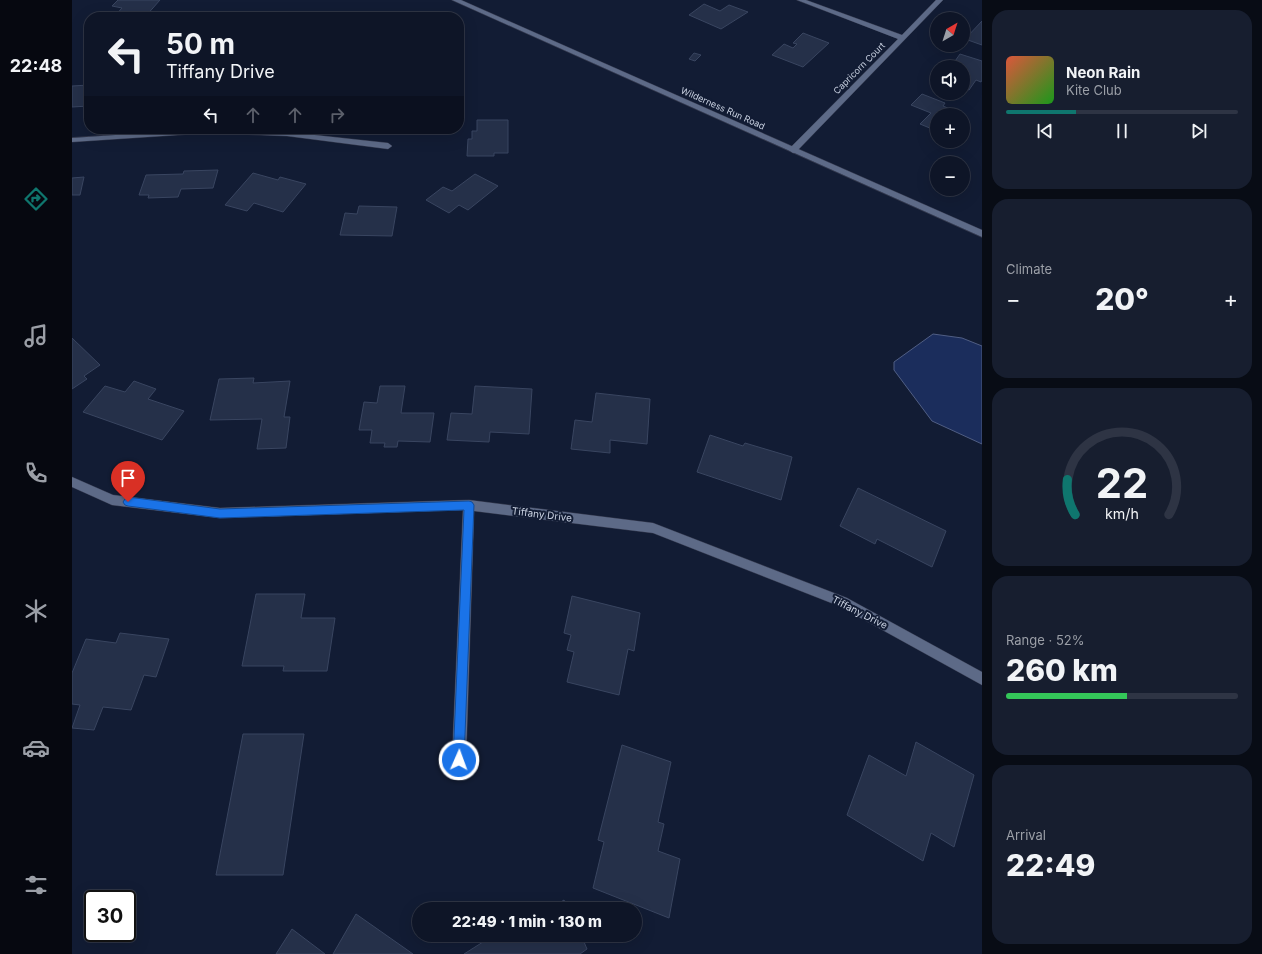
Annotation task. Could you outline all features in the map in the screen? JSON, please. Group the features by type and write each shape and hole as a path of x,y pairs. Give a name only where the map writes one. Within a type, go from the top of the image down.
{"street":[{"name":"Wilderness Run Road","path":"455,0 982,234"},
{"path":"800,0 903,38"},
{"name":"Capricorn Court","path":"793,150 940,0"},
{"path":"72,140 163,134"},
{"path":"287,134 388,146"},
{"name":"Tiffany Drive","path":"72,482 112,500 220,513 469,505 653,528 843,602 982,679"},
{"path":"459,760 469,505"}],"water":[{"path":"933,334 962,338 982,346 982,444 932,421 894,370 894,362"}],"building":[{"path":"118,0 160,0 149,12 118,12 122,8 112,6"},
{"path":"704,4 720,11 729,5 748,12 721,29 689,15"},
{"path":"982,21 982,45 970,41 970,34"},
{"path":"803,33 829,43 803,67 772,55 784,44 793,48 797,44 793,43"},
{"path":"694,53 701,55 695,61 689,59"},
{"path":"960,54 982,61 981,82 976,80 970,89 970,60 956,60"},
{"path":"84,85 84,106 72,107 72,86"},
{"path":"922,94 930,97 930,100 937,100 945,103 943,106 948,108 930,108 930,113 911,105"},
{"path":"930,114 930,128 920,124"},
{"path":"477,120 508,120 508,153 494,153 494,156 467,156 468,139 472,139 472,131 477,131"},
{"path":"218,170 213,188 181,189 178,197 148,198 149,195 139,195 146,175 183,174 184,171"},
{"path":"253,173 278,180 280,177 306,184 283,212 254,203 247,211 225,205"},
{"path":"475,174 498,186 468,210 459,205 449,213 426,200 443,187 452,191"},
{"path":"84,177 80,195 72,195 72,178"},
{"path":"359,206 397,207 392,236 340,235 345,213 357,214"},
{"path":"72,338 100,365 84,376 87,379 72,389"},
{"path":"254,378 253,383 290,381 284,417 290,417 286,448 257,449 262,419 210,420 219,379"},
{"path":"134,381 156,389 148,399 184,411 162,440 83,412 105,386 125,392"},
{"path":"380,386 405,386 401,413 434,413 430,442 398,441 397,447 384,447 385,443 370,443 372,430 359,430 364,402 377,403"},
{"path":"475,386 532,389 529,434 490,432 489,442 447,440 451,413 472,414"},
{"path":"596,393 650,399 647,444 610,440 610,453 571,449 575,420 592,422"},
{"path":"710,435 743,446 745,443 792,457 781,500 697,472"},
{"path":"858,488 946,531 932,567 877,539 875,544 840,526"},
{"path":"256,594 305,594 301,618 335,618 327,671 283,671 284,666 242,666"},
{"path":"572,596 640,613 634,651 628,649 619,695 567,682 574,652 567,650 571,635 564,633"},
{"path":"120,633 169,639 156,677 144,675 131,710 103,707 94,730 72,728 80,705 72,704 72,673 86,639 116,643"},
{"path":"243,734 304,734 283,875 216,875"},
{"path":"916,742 974,775 954,847 931,833 923,861 847,815 869,755 906,776"},
{"path":"622,745 671,762 658,822 664,824 658,851 680,859 669,918 642,907 642,902 628,902 593,888 604,842 598,840"},
{"path":"356,914 413,954 333,954"},
{"path":"292,929 325,954 276,954"},
{"path":"483,942 584,942 587,949 580,954 464,954"}],"route":[{"path":"128,502 220,513 469,505 459,760"}]}
